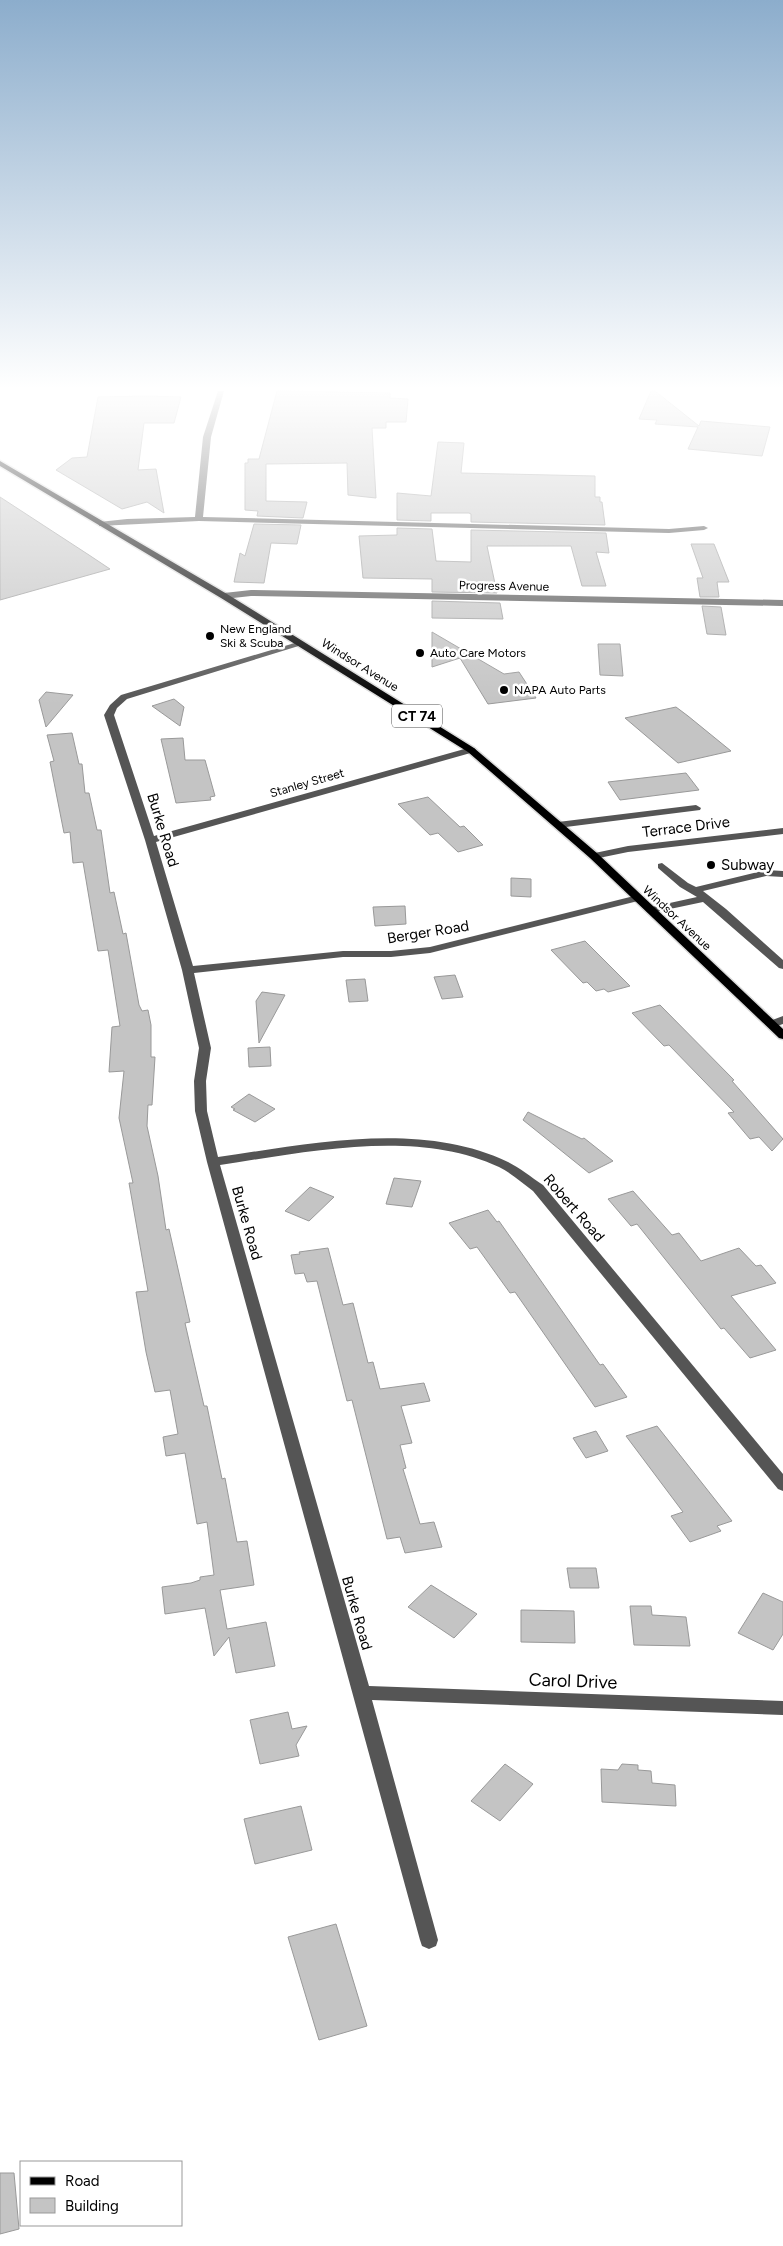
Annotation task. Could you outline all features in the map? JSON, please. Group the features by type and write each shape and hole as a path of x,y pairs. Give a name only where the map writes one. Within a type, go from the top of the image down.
{"main road":[{"name":"Windsor Avenue","path":"55,496 224,596 471,750 594,856 651,910 777,1022 783,1035"}],"street":[{"path":"199,518 201,496"},
{"path":"102,524 127,520 199,518 669,530 704,528"},
{"name":"Progress Avenue","path":"224,596 251,593 783,603"},
{"name":"Burke Road","path":"301,644 124,697 113,707 109,715 150,840 188,970 205,1048 200,1081 201,1110 213,1162 362,1693 391,1806 429,1940"},
{"name":"Stanley Street","path":"150,840 471,750"},
{"path":"558,825 696,808"},
{"name":"Terrace Drive","path":"594,856 628,849 783,831"},
{"path":"662,866 684,885 696,890 722,911 783,966"},
{"path":"696,890 766,873 783,874"},
{"name":"Berger Road","path":"188,970 343,954 391,954 430,950 638,898"},
{"path":"651,910 705,898"},
{"name":"Robert Road","path":"213,1162 365,1141 418,1143 462,1150 502,1164 538,1188 783,1485"},
{"name":"Carol Drive","path":"362,1693 783,1708"}],"building":[{"path":"100,496 161,496 164,513 147,502 122,509"},
{"path":"245,496 266,496 266,501 307,502 303,518 257,516 258,511 245,510"},
{"path":"356,496 376,496 376,498"},
{"path":"397,496 595,496 600,497 600,502 602,502 605,525 471,522 471,514 469,513 431,513 431,521 397,520"},
{"path":"0,497 89,555 110,569 0,600"},
{"path":"254,524 301,525 297,544 271,543 264,583 234,582 240,553 245,556"},
{"path":"397,528 432,529 436,561 471,562 471,530 606,533 609,553 596,552 606,586 582,586 571,546 487,546 497,593 432,592 432,579 363,578 359,536 397,535"},
{"path":"691,544 714,544 729,582 717,582 719,597 700,597 697,578 703,578"},
{"path":"432,601 500,603 503,619 432,618"},
{"path":"702,606 721,607 726,635 707,634"},
{"path":"432,632 504,674 519,672 536,698 488,704 460,658 432,667"},
{"path":"598,644 620,644 623,676 600,675"},
{"path":"46,692 73,695 46,727 39,700"},
{"path":"174,699 184,707 180,726 152,706"},
{"path":"676,707 731,751 678,763 625,718"},
{"path":"72,733 79,764 82,764 85,793 89,793 97,830 101,830 110,893 114,892 123,934 126,933 139,1005 142,1011 148,1010 151,1025 151,1057 155,1057 152,1105 148,1105 147,1126 158,1176 166,1230 169,1229 190,1322 185,1323 204,1406 207,1406 222,1479 225,1478 237,1542 247,1541 254,1585 220,1590 227,1629 266,1622 275,1666 236,1673 229,1637 214,1656 205,1608 165,1614 162,1587 191,1583 200,1580 200,1577 214,1575 207,1522 197,1524 185,1453 166,1456 163,1437 178,1434 170,1390 155,1392 146,1352 136,1292 148,1291 129,1183 133,1183 119,1118 124,1071 109,1072 112,1027 120,1026 108,950 98,951 83,862 73,863 70,832 64,833 50,762 54,761 47,735"},
{"path":"183,738 185,760 205,760 215,796 210,797 211,800 176,803 161,739"},
{"path":"686,773 699,790 620,800 608,782"},
{"path":"428,797 460,827 464,826 483,845 458,852 438,833 430,835 398,804"},
{"path":"511,878 531,879 531,897 511,896"},
{"path":"405,906 406,924 375,926 373,907"},
{"path":"585,941 630,986 608,992 604,989 596,991 587,982 583,983 551,950"},
{"path":"455,975 463,997 442,999 434,977"},
{"path":"365,979 368,1001 349,1002 346,980"},
{"path":"262,992 285,995 259,1043 256,1001"},
{"path":"660,1005 734,1080 732,1081 783,1139 772,1151 759,1137 750,1139 728,1113 734,1112 669,1045 664,1046 632,1013"},
{"path":"270,1047 271,1066 249,1067 248,1048"},
{"path":"249,1094 275,1109 255,1122 233,1110 235,1109 231,1107"},
{"path":"528,1112 582,1139 584,1138 613,1161 589,1173 523,1120"},
{"path":"394,1178 421,1181 412,1207 386,1204"},
{"path":"310,1187 334,1197 309,1221 285,1211"},
{"path":"633,1191 672,1235 679,1233 701,1261 739,1248 756,1266 761,1265 776,1283 731,1296 776,1350 750,1358 724,1328 721,1329 637,1224 631,1226 608,1199"},
{"path":"488,1210 497,1222 499,1221 600,1365 603,1364 627,1397 595,1407 515,1292 510,1293 477,1247 470,1249 449,1223"},
{"path":"328,1248 343,1305 353,1303 368,1363 373,1362 380,1389 424,1383 430,1401 401,1406 412,1443 400,1445 406,1468 403,1469 420,1524 434,1522 442,1547 405,1553 400,1537 387,1539 352,1400 347,1401 317,1281 307,1282 304,1273 295,1274 291,1255"},
{"path":"657,1426 732,1521 717,1526 721,1531 690,1542 671,1516 683,1512 626,1436"},
{"path":"596,1431 608,1451 586,1458 573,1438"},
{"path":"567,1568 596,1568 599,1588 570,1588"},
{"path":"431,1585 477,1614 454,1638 408,1607"},
{"path":"763,1593 783,1602 783,1634 773,1650 738,1633"},
{"path":"630,1606 651,1606 652,1615 686,1617 690,1646 634,1645"},
{"path":"521,1610 574,1611 575,1643 521,1642"},
{"path":"288,1712 292,1729 307,1726 296,1745 299,1756 260,1764 250,1720"},
{"path":"505,1764 533,1784 500,1821 471,1801"},
{"path":"622,1764 638,1765 638,1770 651,1771 652,1783 675,1785 676,1806 602,1802 601,1769 618,1770"},
{"path":"301,1806 312,1850 255,1864 244,1819"},
{"path":"336,1924 367,2026 319,2040 288,1937"},
{"path":"0,2173 14,2173 19,2229 0,2234"}],"place":[{"name":"New England Ski & Scuba","path":"210,636"},
{"name":"Auto Care Motors","path":"420,653"},
{"name":"NAPA Auto Parts","path":"504,690"},
{"name":"Subway","path":"711,865"}]}
